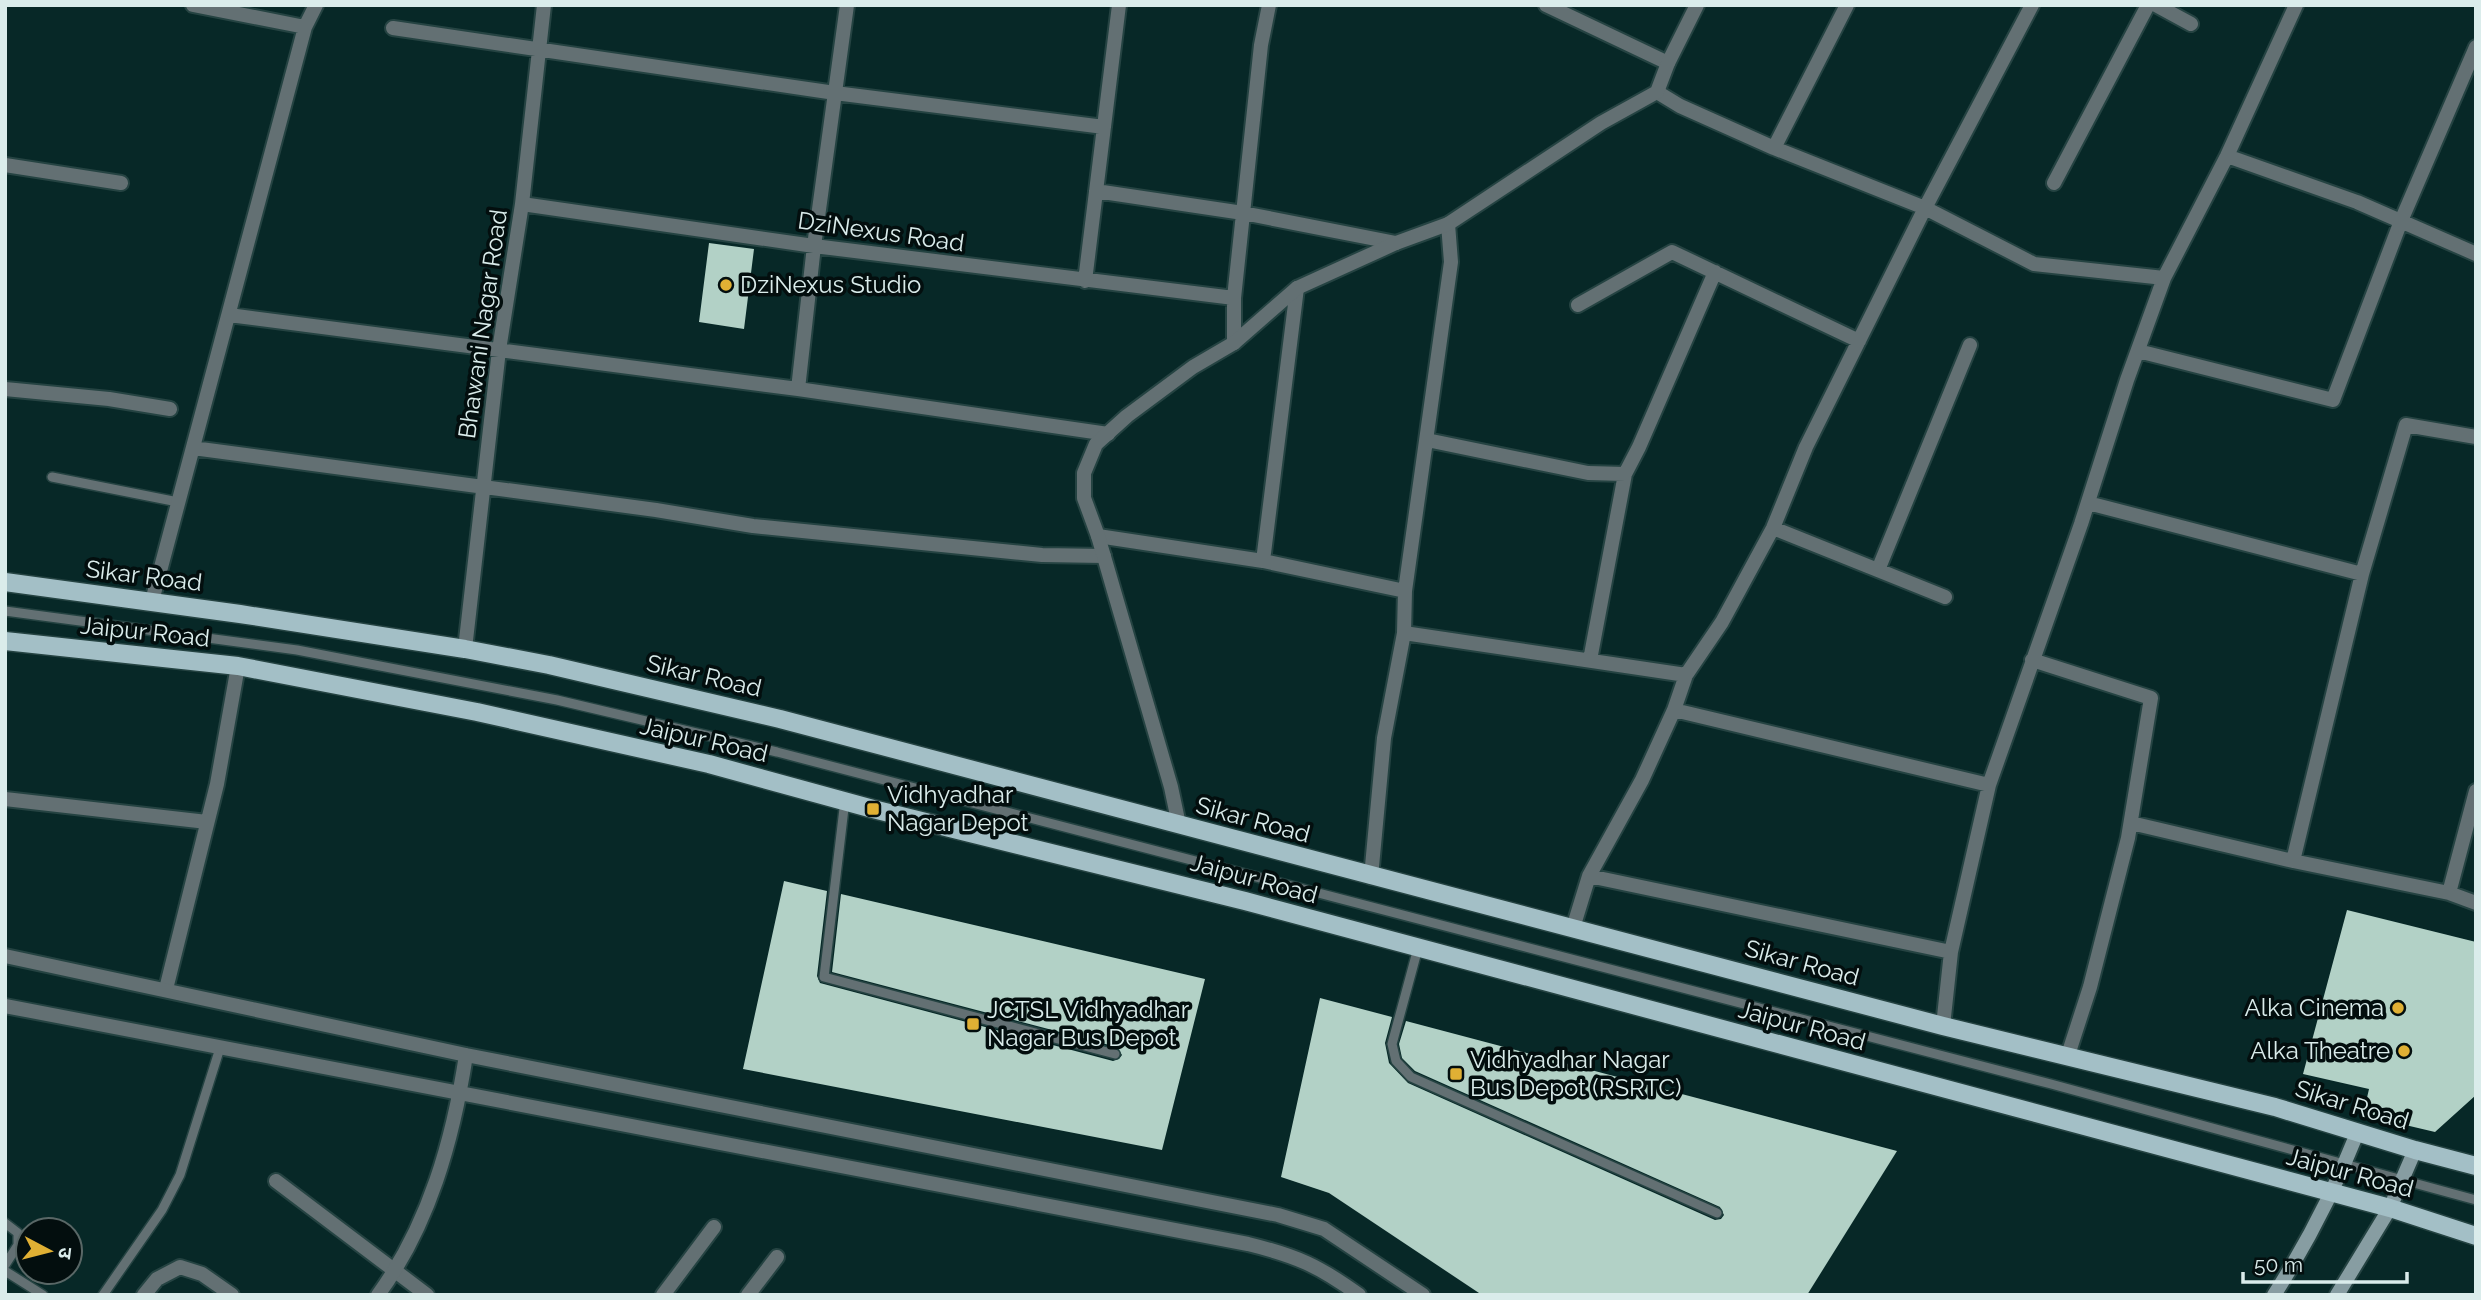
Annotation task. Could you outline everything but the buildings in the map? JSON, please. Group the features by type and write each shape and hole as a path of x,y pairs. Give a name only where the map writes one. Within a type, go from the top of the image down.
{"main road":[{"name":"Sikar Road","path":"5,582 152,601 465,649 549,665 780,719 1943,1026 2275,1107 2476,1166"},
{"name":"Jaipur Road","path":"5,641 238,666 477,712 709,764 873,809 1245,901 2390,1208 2476,1236"},
{"path":"2274,1295 2305,1247 2333,1194 2358,1131"},
{"path":"2337,1295 2390,1208 2415,1150"}],"street":[{"path":"193,5 306,27"},
{"path":"152,601 306,27 316,5"},
{"name":"Bhawani Nagar Road","path":"465,649 499,350 523,204 544,5"},
{"path":"798,389 814,246 847,5"},
{"path":"1085,281 1119,5"},
{"path":"1234,343 1234,298 1261,45 1269,5"},
{"path":"1546,5 1567,10 1668,63"},
{"path":"1179,825 1171,787 1104,556 1084,498 1084,473 1096,444 1128,416 1194,367 1234,343 1297,288 1395,243 1448,223 1601,123 1657,92 1668,63 1697,5"},
{"path":"1774,148 1847,5"},
{"path":"1573,928 1589,876 1642,780 1674,710 1686,676 1722,622 1773,528 1806,446 1925,208 2032,5"},
{"path":"2054,183 2148,5"},
{"path":"2156,5 2191,24"},
{"path":"1943,1026 1951,952 1989,785 2138,351 2164,278 2227,156 2296,5"},
{"path":"393,28 835,93 1104,127"},
{"path":"2138,351 2333,400 2401,221 2476,47"},
{"path":"1657,92 1680,106 1774,148 1925,208 2034,264 2164,278"},
{"path":"2227,156 2357,202 2476,254"},
{"path":"5,166 121,183"},
{"path":"1096,191 1243,213 1395,243"},
{"name":"DziNexus Road","path":"523,204 814,246 1234,298"},
{"path":"1371,877 1384,738 1404,633 1405,591 1451,261 1448,223"},
{"path":"1578,305 1672,252 1859,341"},
{"path":"1590,660 1619,497 1626,474 1715,272"},
{"path":"1263,561 1297,288"},
{"path":"229,315 798,389 1108,434"},
{"path":"1878,570 1970,345"},
{"path":"5,389 109,399 170,409"},
{"path":"2293,861 2362,574 2406,425 2476,437"},
{"path":"1427,440 1588,473 1626,474"},
{"path":"193,448 656,510 753,526 1042,555 1104,556"},
{"path":"2088,503 2362,574"},
{"path":"1773,528 1945,597"},
{"path":"1098,536 1263,561 1405,591"},
{"path":"1404,633 1686,676"},
{"path":"2032,660 2151,698 2131,823 2090,987 2068,1055"},
{"path":"166,989 216,784 238,666"},
{"path":"1674,710 1989,785"},
{"path":"2449,893 2476,791"},
{"path":"5,799 207,822"},
{"path":"2131,823 2293,861 2449,893 2476,903"},
{"path":"1589,876 1951,952"},
{"path":"5,956 466,1055 1301,1221 1324,1229 1423,1295"},
{"path":"5,1006 1248,1244 1312,1264 1359,1295"},
{"path":"378,1295 396,1271 434,1193 460,1094 466,1055"},
{"path":"276,1181 427,1295"},
{"path":"663,1295 714,1227"},
{"path":"748,1295 777,1257"},
{"path":"144,1295 157,1279 180,1267 202,1274 232,1295"}],"lane":[{"path":"51,477 178,502"},
{"path":"5,611 297,650 570,703 964,800 2064,1087 2476,1200"},
{"path":"845,800 824,977 1115,1054"},
{"path":"1418,948 1392,1044 1396,1061 1411,1077 1717,1213"},
{"path":"103,1295 162,1210 180,1175 220,1048"},
{"path":"5,1223 18,1234 18,1245 5,1265"},
{"path":"5,1271 43,1295"}],"place":[{"name":"DziNexus Studio","path":"726,285"},
{"name":"Vidhyadhar Nagar Depot","path":"873,809"},
{"name":"Alka Cinema","path":"2398,1008"},
{"name":"JCTSL Vidhyadhar Nagar Bus Depot","path":"973,1024"},
{"name":"Alka Theatre","path":"2404,1051"},
{"name":"Vidhyadhar Nagar Bus Depot (RSRTC)","path":"1456,1074"}]}
